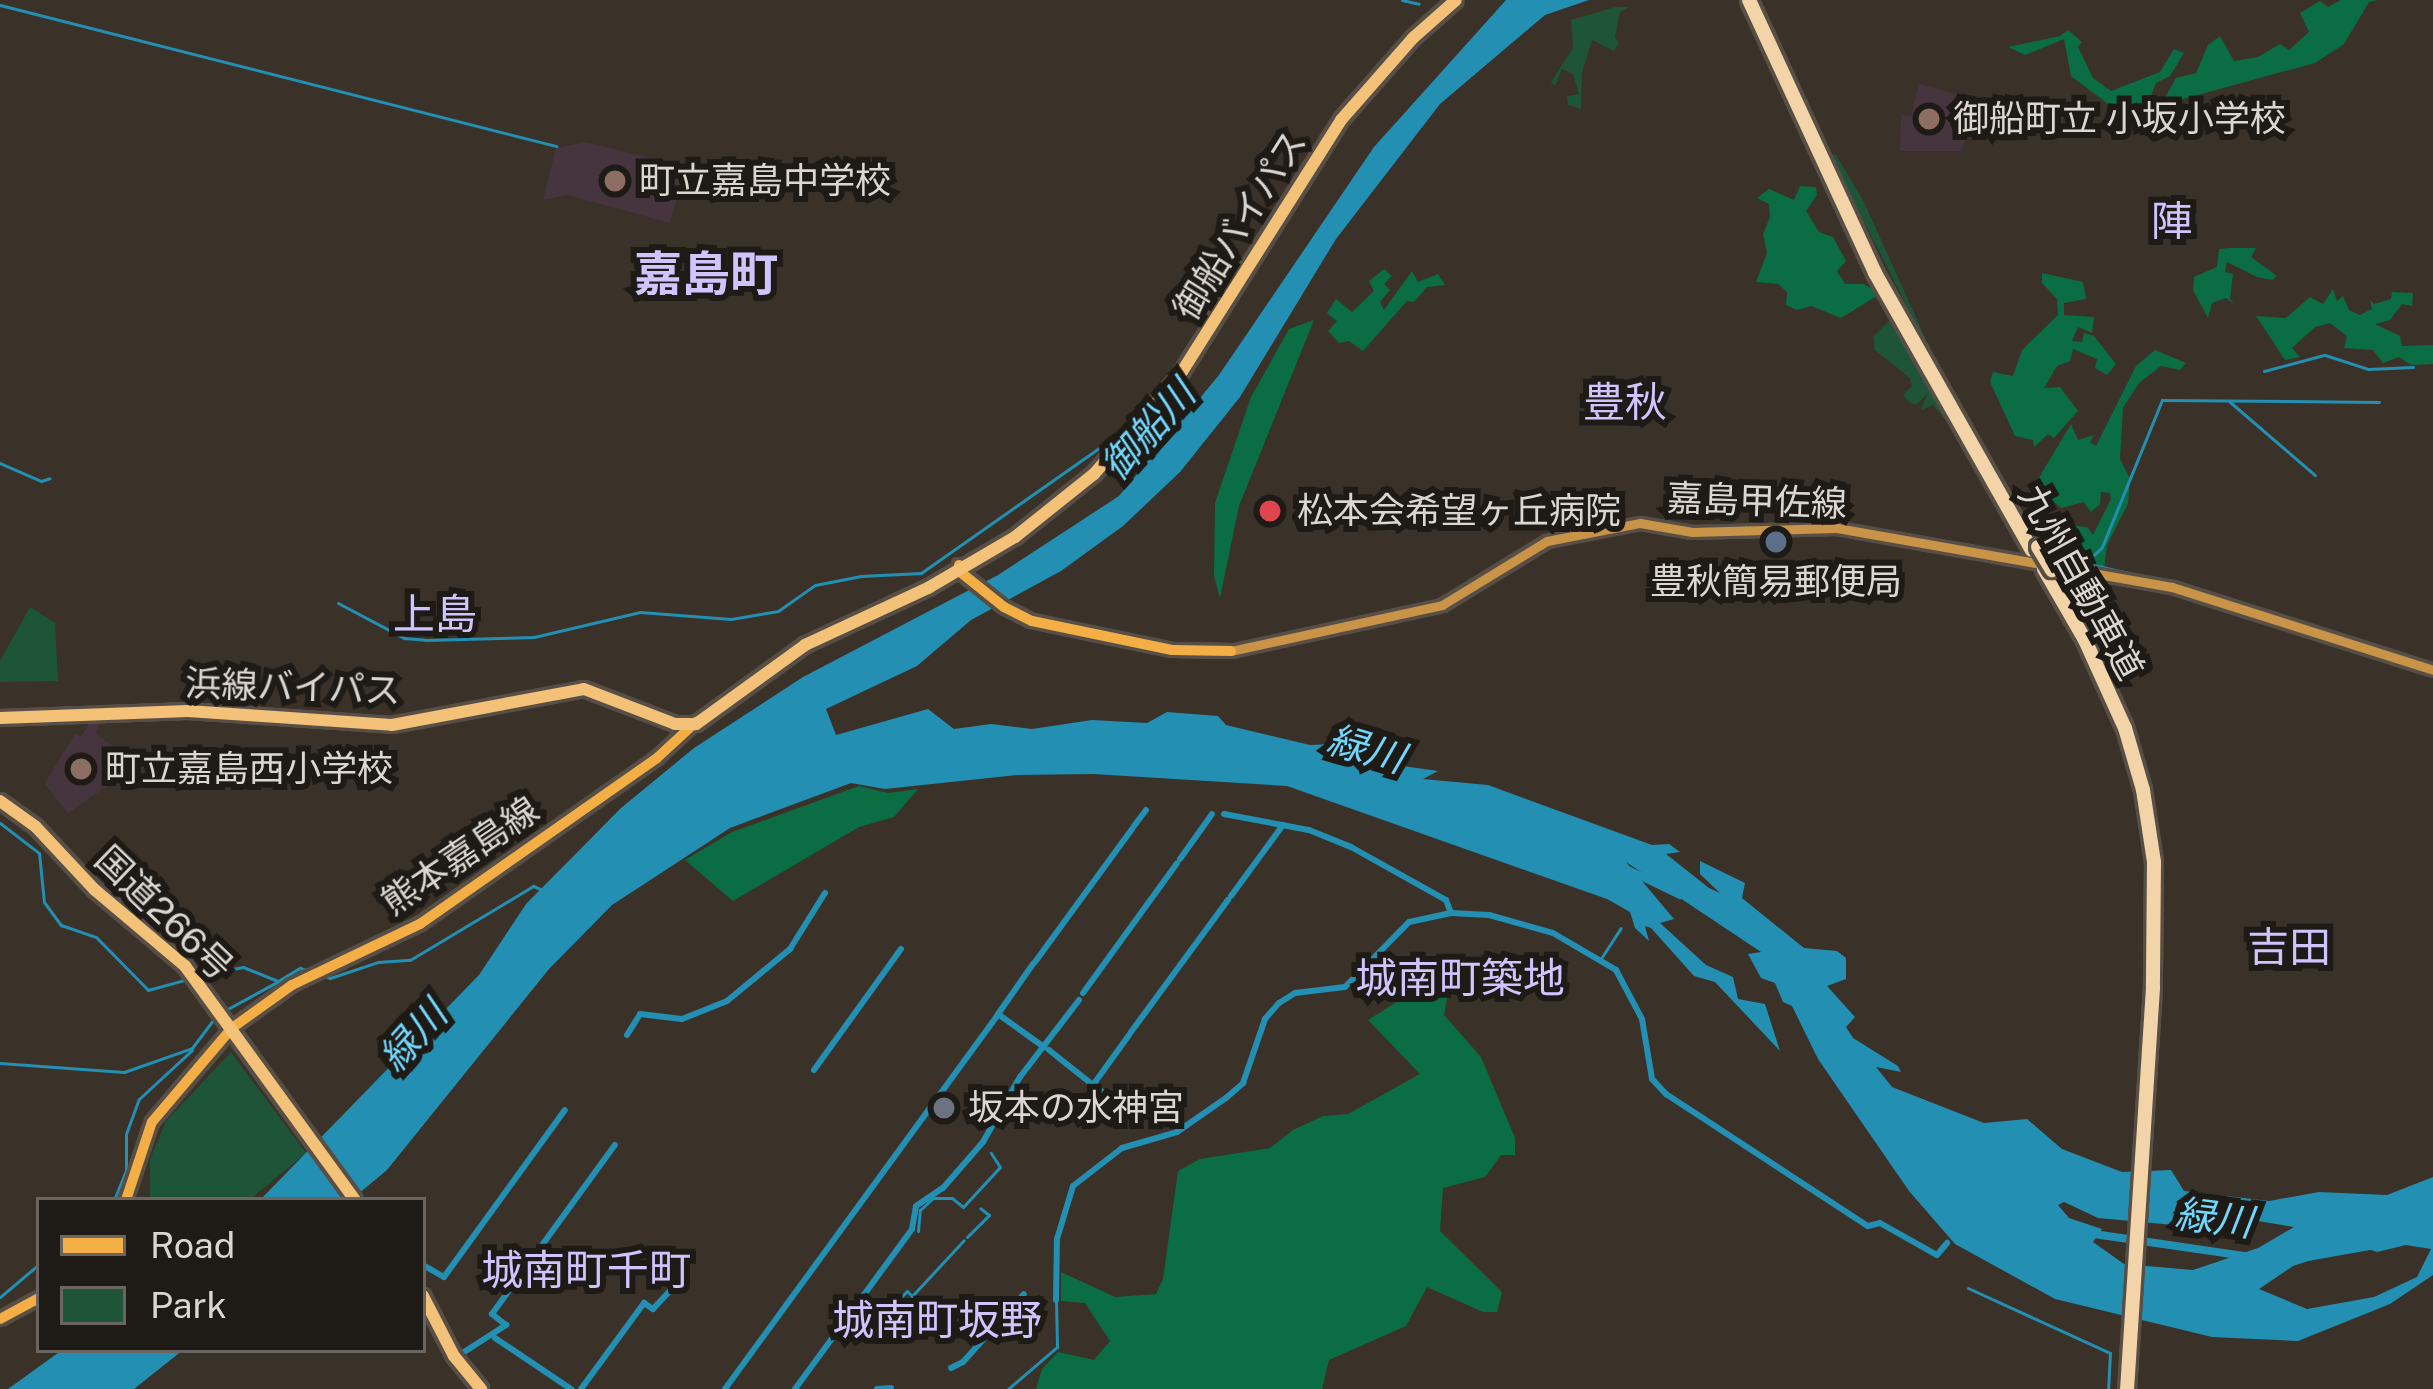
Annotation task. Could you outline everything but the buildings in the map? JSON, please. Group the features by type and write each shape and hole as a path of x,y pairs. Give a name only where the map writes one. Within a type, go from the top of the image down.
{"highway":[{"name":"御船バイパス","path":"963,571 1060,500 1144,413 1212,319 1316,146 1384,59 1452,0"},
{"name":"九州自動車道","path":"1753,0 1875,273 2048,569 2107,683 2143,790 2155,886 2150,1092 2131,1389"},
{"path":"696,720 799,643 963,571"},
{"name":"浜線バイパス","path":"0,715 172,707 394,718 585,685 610,690 677,718 696,720"},
{"name":"国道266号","path":"0,801 36,827 110,904 185,966 353,1197"},
{"path":"426,1302 454,1356 481,1389"}],"main road":[{"name":"嘉島甲佐線","path":"1231,651 1442,604 1547,541 1640,524 1691,532 1838,528 2129,579 2209,596 2433,670"},
{"path":"963,571 1014,612 1172,650 1231,651"},
{"name":"熊本嘉島線","path":"127,1197 147,1131 235,1032 292,985 420,924 672,747 696,720"},
{"path":"0,1319 36,1300"}],"shaded area":[{"name":"御船町立 小坂小学校","path":"1919,84 1977,100 1972,113 1961,110 1958,122 1970,125 1961,151 1900,151 1901,115 1911,116"},
{"name":"町立嘉島中学校","path":"586,142 686,167 670,223 568,195 543,200 556,148"},
{"name":"町立嘉島西小学校","path":"92,720 100,723 96,734 120,751 108,775 109,785 68,813 44,784 75,734 81,736"}],"green space":[{"path":"2341,0 2377,0 2369,2 2344,44 2315,63 2161,105 2176,78 2196,73 2208,45 2220,36 2234,61 2258,57 2280,44 2289,50 2309,32 2300,13 2320,1 2328,7"},
{"path":"1629,7 1620,12 1615,38 1619,43 1614,51 1592,40 1582,73 1581,109 1568,105 1567,96 1579,94 1573,74 1562,69 1555,86 1551,82 1573,48 1571,20"},
{"path":"2068,30 2082,42 2078,47 2093,78 2111,91 2160,72 2174,49 2184,53 2170,76 2156,83 2143,116 2129,117 2122,112 2123,103 2108,104 2071,76 2064,39 2025,55 2008,47"},
{"path":"1830,155 1836,155 1864,202 1942,375"},
{"path":"1800,186 1816,187 1817,195 1806,211 1819,232 1833,237 1846,261 1837,271 1845,284 1864,284 1880,294 1841,318 1811,306 1797,310 1786,305 1787,292 1778,284 1756,282 1767,253 1763,234 1770,217 1769,204 1757,198 1769,189 1794,200"},
{"path":"2256,248 2251,257 2277,276 2272,280 2257,277 2227,262 2225,272 2233,274 2230,299 2234,304 2226,298 2212,303 2208,318 2193,290 2194,277 2217,267 2219,249"},
{"path":"1384,269 1392,276 1384,284 1390,290 1380,302 1384,310 1412,271 1418,282 1438,274 1445,285 1427,287 1414,302 1407,301 1363,351 1349,341 1339,343 1328,331 1337,321 1327,313 1336,299 1352,312 1374,291 1369,281"},
{"path":"2042,273 2083,282 2086,299 2064,303 2064,315 2094,317 2092,333 2078,327 2072,341 2082,342 2084,333 2094,336 2116,364 2107,375 2095,368 2097,359 2073,349 2070,361 2057,366 2044,388 2060,387 2078,411 2054,438 2048,434 2034,447 2033,440 2015,436 1990,382 1993,372 2013,376 2022,350 2058,315 2057,299 2042,283"},
{"path":"2333,289 2337,301 2343,296 2349,310 2360,315 2372,309 2370,300 2374,304 2391,299 2392,292 2413,293 2412,306 2402,304 2390,320 2375,324 2400,336 2402,346 2433,345 2433,364 2411,365 2399,357 2383,363 2373,350 2344,348 2347,336 2330,323 2315,327 2292,348 2300,357 2285,360 2256,316 2286,318 2310,297 2323,304"},
{"path":"1893,317 1947,418 1933,405 1921,410 1927,394 1916,405 1909,402 1903,395 1912,386 1910,378 1875,350 1873,337"},
{"path":"1314,320 1239,506 1220,598 1214,576 1215,503 1251,397 1289,329"},
{"path":"2155,350 2186,363 2180,370 2161,366 2139,383 2123,408 2120,459 2130,479 2128,504 2107,545 2104,570 2079,566 2068,547 2048,539 2025,501 2071,424 2078,440 2094,435 2090,442 2096,446 2136,366","holes":["2101,492 2110,493 2093,535 2087,527 2049,523 2037,512 2053,501 2061,508 2084,502 2091,512 2100,504"]},
{"path":"30,607 55,623 58,681 0,682 0,661"},
{"path":"859,786 888,793 918,789 894,817 859,827 733,901 685,860 732,832"},
{"path":"1430,981 1449,987 1444,1015 1481,1057 1515,1138 1515,1155 1501,1155 1485,1177 1443,1188 1440,1231 1502,1292 1497,1312 1483,1312 1427,1287 1406,1326 1329,1360 1322,1389 1036,1389 1042,1369 1058,1352 1094,1360 1110,1341 1085,1303 1061,1301 1061,1272 1115,1297 1156,1294 1163,1279 1178,1171 1200,1159 1270,1148 1293,1130 1323,1116 1348,1114 1420,1074 1368,1020"},
{"path":"231,1052 306,1153 253,1197 150,1197 150,1159 166,1121"}],"water":[{"path":"1506,0 1589,0 1545,15 1440,104 1336,239 1240,397 1180,472 1123,526 1061,571 971,620 917,666 826,709 836,735 928,709 954,729 991,724 1032,729 1092,720 1147,723 1167,712 1218,716 1226,725 1310,745 1332,744 1384,759 1364,768 1387,774 1389,764 1438,771 1423,779 1488,785 1652,845 1669,844 1680,852 1666,854 1709,888 1720,893 1700,874 1700,861 1745,883 1742,898 1804,948 1837,951 1846,958 1846,979 1827,986 1855,1017 1846,1027 1853,1038 1898,1066 1901,1072 1876,1067 1892,1087 1984,1123 2027,1119 2062,1149 2122,1172 2171,1170 2184,1191 2269,1201 2319,1192 2387,1195 2433,1177 2433,1275 2390,1304 2298,1341 2212,1337 2055,1299 1955,1244 1909,1191 1818,1059 1792,1006 1783,1002 1775,983 1761,978 1748,954 1761,952 1626,862 1674,919 1660,923 1706,965 1733,977 1738,999 1765,1004 1780,1051 1715,982 1694,976 1651,928 1645,926 1649,941 1635,928 1630,912 1607,899 1287,786 1093,774 1017,775 885,789 851,783 730,828 612,905 549,969 387,1170 355,1197 263,1197 479,975 526,904 621,808 694,748 803,677 998,575 1119,496 1219,375 1374,147","holes":["2064,1202 2098,1218 2185,1226 2240,1218 2294,1227 2258,1248 2193,1270 2124,1264 2093,1242 2102,1229 2069,1218 2058,1205","2357,1245 2377,1252 2406,1245 2431,1249 2417,1277 2374,1297 2307,1309 2259,1289 2293,1266"]},
{"path":"58,1353 179,1353 134,1389 8,1389"}],"waterway":[{"path":"1402,0 1419,4"},
{"path":"0,5 556,146"},
{"path":"2264,371 2324,355"},
{"path":"2325,355 2368,369 2413,367"},
{"path":"2053,557 2085,563 2102,547 2162,400 2379,402"},
{"path":"2230,402 2315,475"},
{"name":"御船川","path":"338,603 404,638 425,640 534,637 640,612 731,619 778,611 815,585 861,576 921,573 1116,436 1142,407 1146,410"},
{"name":"御船川","path":"1154,416 1175,432"},
{"path":"0,463 41,481 50,478"},
{"path":"2085,563 2210,592"},
{"path":"1134,826 1146,810"},
{"path":"1180,859 1212,814"},
{"path":"1224,814 1309,830 1351,847 1446,900 1451,913"},
{"path":"0,823 39,853 44,902 61,925 96,937 148,990 188,979"},
{"path":"1231,896 1283,825"},
{"path":"1035,962 1132,829"},
{"path":"1083,993 1177,863"},
{"name":"緑川","path":"1628,870 1680,895"},
{"path":"320,974 330,978 378,962 410,960 533,886 543,890"},
{"path":"627,1035 640,1014 682,1019 727,1001 790,949 825,893"},
{"path":"1131,1032 1228,900"},
{"path":"1056,1300 1057,1239 1073,1186 1122,1148 1177,1132 1243,1083 1265,1019 1279,1003 1295,993 1345,987 1409,922 1451,913 1489,915 1553,933 1616,970 1642,1019 1652,1079 1666,1094 1868,1226 1880,1223 1937,1255 1947,1243"},
{"path":"1600,960 1621,928"},
{"path":"814,1070 901,949"},
{"path":"1033,964 998,1014 1044,1047"},
{"path":"197,976 243,967 278,981 300,968 311,972"},
{"path":"222,1012 277,982"},
{"path":"795,1389 912,1229 916,1206 943,1188 983,1142 1020,1077 1079,1000"},
{"path":"725,1389 998,1014"},
{"path":"0,1063 124,1072 192,1048 215,1018"},
{"path":"1049,1050 1093,1085 1129,1035"},
{"path":"115,1197 126,1171 126,1134 139,1099 192,1050"},
{"path":"1093,1085 1136,1118"},
{"path":"426,1267 444,1277 565,1110"},
{"path":"461,1354 506,1325 492,1314 615,1145"},
{"path":"918,1231 920,1210 933,1198 952,1198 963,1207 1000,1167 991,1153"},
{"path":"967,1237 989,1215 980,1208"},
{"name":"緑川","path":"2094,1234 2245,1256"},
{"path":"865,1334 907,1291 912,1296 964,1240"},
{"name":"緑川","path":"2302,1258 2375,1245"},
{"path":"0,1297 36,1267"},
{"path":"581,1389 644,1303 653,1309 681,1279"},
{"path":"1968,1288 2110,1353 2108,1389"},
{"path":"951,1368 963,1362 1024,1294"},
{"path":"1008,1389 1057,1347 1056,1300"},
{"path":"495,1338 571,1389"},
{"path":"877,1389 891,1388"}],"place":[{"name":"御船町立 小坂小学校","path":"1929,119"},
{"name":"町立嘉島中学校","path":"615,181"},
{"name":"松本会希望ヶ丘病院","path":"1270,511"},
{"name":"豊秋簡易郵便局","path":"1776,542"},
{"name":"町立嘉島西小学校","path":"81,769"},
{"name":"坂本の水神宮","path":"944,1108"}],"district":[{"name":"陣","path":"2172,221"},
{"name":"嘉島町","path":"706,274"},
{"name":"豊秋","path":"1625,402"},
{"name":"上島","path":"435,614"},
{"name":"吉田","path":"2289,947"},
{"name":"城南町築地","path":"1460,978"},
{"name":"城南町千町","path":"586,1270"},
{"name":"城南町坂野","path":"937,1320"}]}
